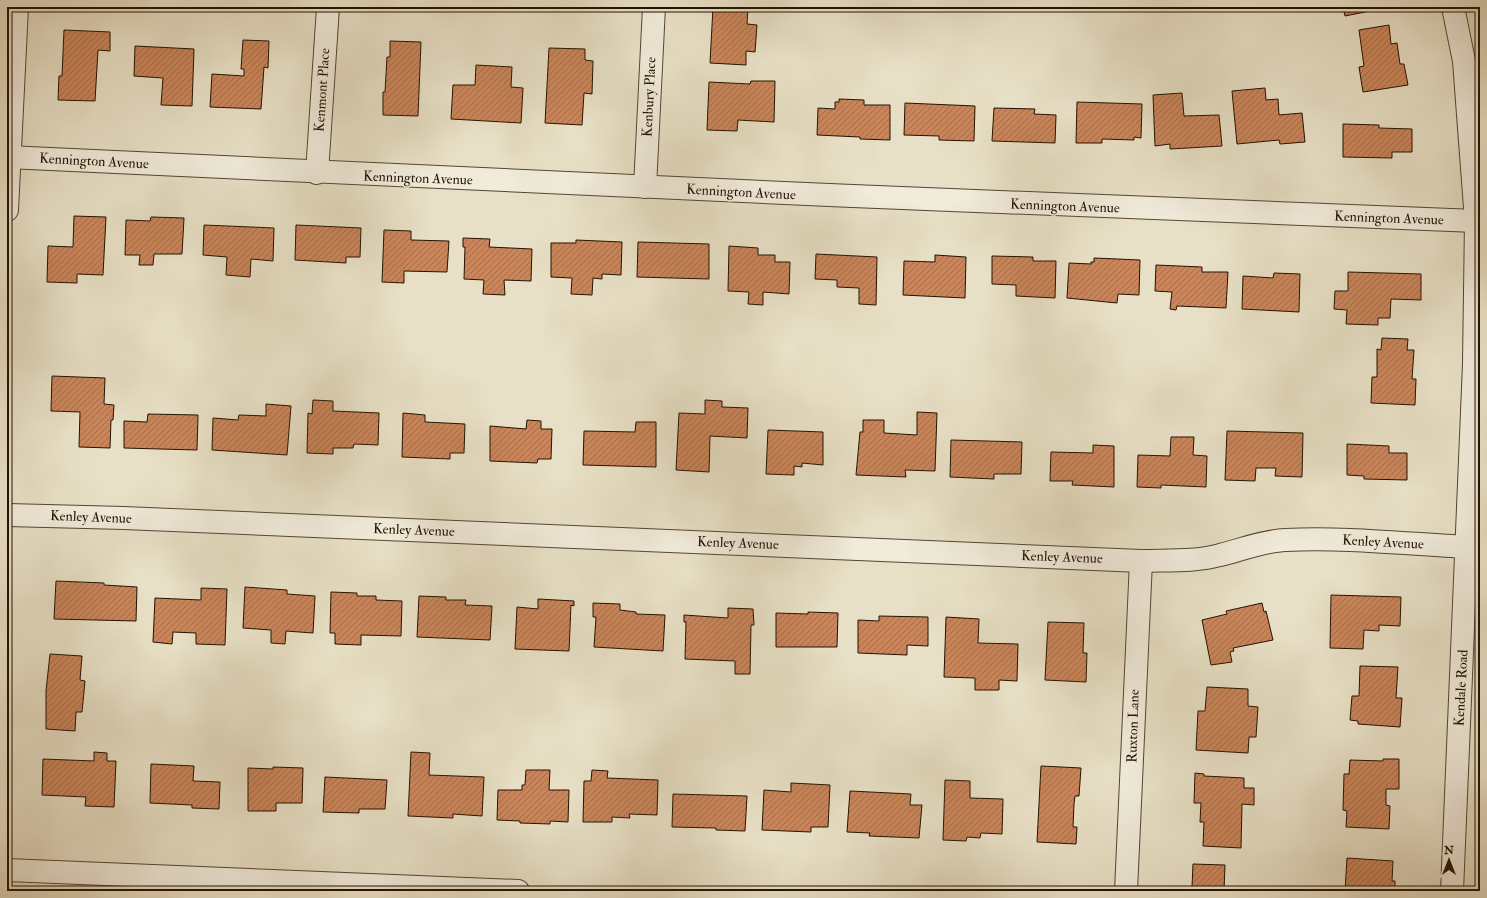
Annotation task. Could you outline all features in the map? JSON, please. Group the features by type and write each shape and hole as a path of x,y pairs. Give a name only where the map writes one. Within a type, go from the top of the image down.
{"street":[{"path":"7,210 17,7"},
{"name":"Kenmont Place","path":"317,173 328,7"},
{"name":"Kenbury Place","path":"646,187 654,7"},
{"name":"Kendale Road","path":"1452,891 1474,364 1476,221 1464,61 1453,7"},
{"name":"Kennington Avenue","path":"9,157 317,173 1008,204 1476,221"},
{"name":"Kenley Avenue","path":"7,515 124,518 1141,561 1188,560 1219,555 1283,540 1323,539 1467,547"},
{"name":"Ruxton Lane","path":"1126,891 1141,561"},
{"path":"7,870 518,891"}],"building":[{"path":"552,7 595,7 595,11 552,9"},
{"path":"713,7 748,7 747,24 757,25 755,52 746,51 746,65 710,63"},
{"path":"1343,7 1390,7 1345,16"},
{"path":"1389,25 1391,44 1397,43 1400,64 1404,64 1408,85 1363,92 1359,67 1364,66 1359,30"},
{"path":"64,30 110,32 110,51 98,50 95,101 58,100 59,76 62,76"},
{"path":"243,40 269,41 268,68 264,67 261,109 210,107 212,74 244,76 244,69 241,69"},
{"path":"390,41 421,42 418,116 383,115 383,92 385,92 387,57 390,57"},
{"path":"135,46 194,49 192,106 161,105 163,78 134,76"},
{"path":"549,48 585,49 585,60 593,61 592,94 584,93 582,125 545,123"},
{"path":"476,65 512,67 511,87 523,88 521,123 451,119 453,85 475,85"},
{"path":"751,81 775,81 774,122 738,120 737,131 707,130 709,82 750,84"},
{"path":"1265,88 1266,100 1278,99 1279,115 1302,113 1305,142 1280,144 1279,140 1237,144 1232,91"},
{"path":"1182,93 1184,116 1219,115 1222,146 1170,149 1170,144 1155,146 1153,95"},
{"path":"839,99 864,100 864,105 890,105 890,140 817,135 818,108 835,109 835,102 839,102"},
{"path":"1077,102 1142,104 1141,138 1134,137 1134,140 1102,139 1102,143 1076,143"},
{"path":"905,103 975,106 974,141 939,140 939,136 904,135"},
{"path":"994,108 1035,109 1034,114 1056,115 1055,143 992,141"},
{"path":"1343,124 1379,125 1379,128 1412,129 1412,152 1392,152 1392,158 1343,157"},
{"path":"74,216 106,217 103,275 77,274 77,283 47,282 48,246 73,247"},
{"path":"151,217 184,218 182,254 154,254 153,265 139,265 140,255 125,255 126,220 150,221"},
{"path":"204,225 274,228 273,261 251,259 250,277 226,275 227,257 203,255"},
{"path":"296,225 361,228 360,257 346,257 346,263 295,260"},
{"path":"384,230 411,231 411,240 449,241 447,272 404,271 404,283 382,282"},
{"path":"463,238 490,239 489,247 532,249 531,281 504,280 505,295 483,294 484,280 464,279 465,247 463,247"},
{"path":"576,240 622,242 621,275 602,274 602,279 593,278 592,295 571,294 572,278 551,277 551,243 576,243"},
{"path":"638,242 709,244 709,279 637,277"},
{"path":"729,246 758,248 758,255 775,255 775,262 790,262 789,294 763,292 763,305 748,304 749,292 728,291"},
{"path":"816,254 877,257 876,305 859,304 859,288 837,287 837,280 815,279"},
{"path":"935,255 966,257 965,298 903,295 904,261 935,262"},
{"path":"992,256 1033,257 1033,261 1056,261 1055,298 1016,296 1016,285 992,284"},
{"path":"1094,258 1140,260 1139,295 1118,294 1117,303 1067,298 1069,263 1091,264 1091,262 1094,262"},
{"path":"1156,265 1202,267 1202,272 1228,272 1226,308 1177,306 1176,310 1170,309 1172,292 1155,291"},
{"path":"1348,272 1421,274 1421,300 1391,299 1390,318 1378,318 1378,325 1346,324 1347,310 1334,309 1335,291 1348,291"},
{"path":"1274,273 1300,274 1299,312 1242,309 1243,276 1273,278"},
{"path":"1382,338 1408,339 1407,350 1414,350 1412,379 1416,379 1415,405 1371,403 1372,377 1377,377 1377,349 1381,350"},
{"path":"52,376 105,378 104,404 114,405 113,420 111,420 110,448 79,447 80,412 51,411"},
{"path":"313,400 333,401 333,411 379,413 378,445 354,444 353,448 333,448 333,454 307,453 308,413 312,414"},
{"path":"705,400 722,401 722,407 748,408 747,438 710,436 709,472 676,470 679,413 705,414"},
{"path":"266,404 291,406 287,455 212,450 213,418 238,420 239,415 266,416"},
{"path":"917,412 937,413 935,471 905,470 906,477 856,475 860,432 863,432 863,420 884,420 884,433 917,435"},
{"path":"403,413 425,415 425,422 465,424 464,453 450,453 450,459 402,457"},
{"path":"148,414 198,415 197,450 124,448 124,421 147,422"},
{"path":"527,420 541,421 541,429 552,429 551,459 538,459 537,463 490,461 490,426 526,429"},
{"path":"636,422 656,422 656,467 583,465 584,431 635,432"},
{"path":"768,430 823,432 823,465 802,463 802,467 794,466 794,475 766,474"},
{"path":"1227,431 1303,433 1302,477 1275,476 1276,468 1256,468 1255,481 1225,480"},
{"path":"1171,437 1194,437 1193,455 1207,456 1206,487 1161,485 1161,488 1137,487 1138,455 1170,456"},
{"path":"951,440 1022,442 1021,474 994,474 994,479 950,477"},
{"path":"1347,444 1389,446 1389,453 1407,453 1407,480 1364,479 1364,476 1347,475"},
{"path":"1093,445 1114,446 1114,487 1072,485 1073,481 1050,481 1051,452 1093,453"},
{"path":"56,581 104,583 104,585 137,587 136,621 54,619"},
{"path":"245,587 287,590 287,594 315,596 313,633 286,631 285,644 271,643 271,630 243,628"},
{"path":"201,588 227,589 225,645 196,644 196,633 173,632 172,644 153,642 155,598 201,600"},
{"path":"331,592 357,593 357,596 376,596 376,600 402,601 401,636 361,635 361,645 335,644 335,633 330,633"},
{"path":"1331,595 1401,597 1400,626 1379,625 1379,631 1364,630 1363,649 1330,648"},
{"path":"419,596 446,597 446,600 466,600 465,605 492,606 490,640 417,637"},
{"path":"538,599 574,601 574,606 571,605 569,651 515,649 517,607 538,609"},
{"path":"593,603 620,604 620,610 636,612 636,614 665,615 663,651 594,647 596,617 593,617"},
{"path":"1262,603 1264,612 1266,611 1273,640 1233,648 1234,651 1230,652 1232,662 1211,665 1202,620 1227,614 1226,611"},
{"path":"728,608 753,609 754,625 751,625 750,674 735,674 735,661 685,659 686,622 684,622 684,615 728,618"},
{"path":"808,612 838,613 837,647 776,647 776,613 808,614"},
{"path":"879,616 928,617 928,646 907,645 907,655 858,653 858,620 879,621"},
{"path":"946,617 979,619 978,643 1018,644 1017,681 999,680 999,690 975,690 975,678 944,677"},
{"path":"1048,622 1084,623 1083,653 1087,653 1086,682 1045,680"},
{"path":"50,654 82,656 80,680 85,681 82,712 76,712 75,731 46,729 46,691"},
{"path":"1360,666 1398,667 1396,698 1402,698 1400,727 1358,724 1358,721 1350,720 1352,696 1359,696"},
{"path":"1207,687 1248,689 1248,706 1258,707 1256,737 1249,737 1248,753 1196,750 1198,711 1205,711"},
{"path":"94,752 107,753 107,761 116,761 114,807 85,806 86,797 42,795 43,759 94,761"},
{"path":"411,752 430,753 429,775 484,777 482,816 453,814 453,818 408,816"},
{"path":"1383,759 1399,759 1399,789 1386,789 1386,805 1390,806 1389,829 1346,827 1347,811 1343,810 1344,774 1349,774 1350,760 1383,761"},
{"path":"151,764 194,766 193,781 220,782 219,809 192,808 192,805 150,803"},
{"path":"1041,766 1081,768 1079,796 1075,796 1074,804 1073,827 1077,827 1076,844 1037,842"},
{"path":"273,767 303,768 302,803 276,803 276,811 248,811 248,768 273,769"},
{"path":"526,770 550,770 549,790 569,790 568,822 550,821 550,824 520,823 520,821 497,820 498,790 522,790 522,785 525,785"},
{"path":"592,770 608,771 607,778 658,780 657,815 629,814 630,818 612,817 612,822 583,822 584,781 591,781"},
{"path":"1195,773 1204,774 1204,776 1244,778 1244,788 1254,788 1254,805 1242,804 1241,848 1203,846 1204,822 1200,822 1201,803 1194,803"},
{"path":"325,777 387,780 385,809 359,809 359,813 323,812"},
{"path":"945,780 970,781 970,798 1003,799 1002,834 981,833 980,838 967,837 966,841 943,840"},
{"path":"791,783 830,785 828,827 811,827 811,832 762,830 764,790 791,792"},
{"path":"850,791 911,794 910,805 922,805 919,838 869,836 870,833 847,832"},
{"path":"673,794 747,796 745,831 716,830 716,828 672,827"},
{"path":"1347,858 1393,861 1392,881 1395,881 1395,891 1345,891"},
{"path":"1193,864 1225,865 1224,891 1188,891 1188,887 1192,887"}]}
